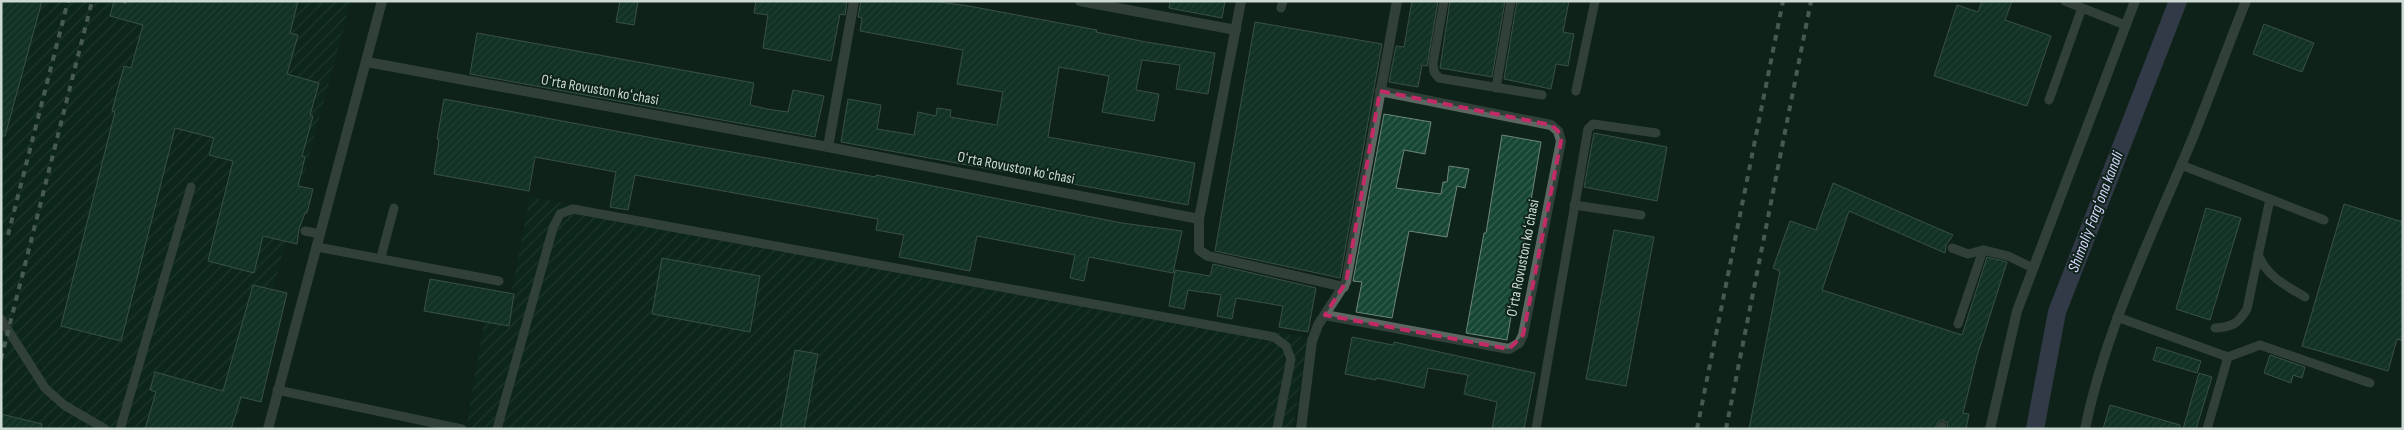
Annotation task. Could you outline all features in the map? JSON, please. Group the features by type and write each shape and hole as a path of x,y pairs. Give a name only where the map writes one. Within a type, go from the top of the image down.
{"street":[{"path":"268,429 382,1"},
{"path":"828,147 854,1"},
{"path":"1080,1 1236,30"},
{"path":"1241,1 1199,219 1197,242 1202,254 1344,287"},
{"path":"1301,429 1312,341 1325,315 1344,287 1397,1"},
{"path":"1990,429 2017,311 2135,1"},
{"path":"2085,429 2108,340 2146,241 2181,164 2246,1"},
{"name":"Oʻrta Rovuston koʻchasi","path":"367,62 828,147 1199,219"},
{"name":"Oʻrta Rovuston koʻchasi","path":"1325,315 1509,349 1519,343 1523,335 1561,141 1558,131 1551,125 1380,91"}],"lane":[{"path":"1444,1 1433,63 1434,72 1439,78 1542,96"},
{"path":"1496,88 1512,1"},
{"path":"1576,92 1595,1"},
{"path":"2065,1 2125,24"},
{"path":"2049,100 2082,8"},
{"path":"1536,429 1588,129 1593,124 1656,133"},
{"path":"2181,164 2324,220"},
{"path":"120,429 191,187"},
{"path":"2215,328 2230,327 2239,322 2247,309 2270,199"},
{"path":"1574,205 1641,215"},
{"path":"381,258 394,208"},
{"path":"497,429 552,228 560,214 573,209 1274,337 1286,346 1291,359 1277,429"},
{"path":"305,231 320,234"},
{"path":"317,246 499,281"},
{"path":"1952,248 1968,254 1983,250 2008,256 2033,268"},
{"path":"1958,324 1983,250"},
{"path":"2258,254 2264,267 2273,277 2305,297"},
{"path":"2117,317 2228,357 2260,345 2370,383"},
{"path":"1,319 45,388 64,405 105,429"},
{"path":"2207,429 2228,357"},
{"path":"278,390 462,429"}],"highlighted area":[{"path":"1380,91 1551,125 1558,131 1561,141 1523,335 1509,349 1325,315 1346,282"}],"shaded area":[{"path":"1,1 351,1 235,429 1,429"},
{"path":"530,197 1308,338 1293,429 466,429 484,321 509,326 514,295 511,294"}],"building":[{"path":"1,1 42,1 5,136 1,136"},
{"path":"114,1 298,1 290,33 298,35 287,74 319,83 310,115 313,116 302,156 305,157 298,186 313,189 307,213 305,213 299,229 297,244 263,236 254,273 208,261 233,161 209,155 214,138 175,128 121,341 61,326 115,112 112,111 124,66 131,68 143,25 110,16"},
{"path":"620,1 638,1 634,25 616,22"},
{"path":"756,1 847,1 845,15 840,14 831,61 763,48 768,15 754,13"},
{"path":"861,1 933,1 969,6 1097,30 1096,32 1146,42 1215,53 1208,94 1176,89 1180,65 1142,60 1136,90 1159,94 1154,121 1102,112 1109,76 1059,67 1048,137 1195,163 1188,205 841,142 848,99 881,105 877,129 914,135 918,112 936,116 937,108 951,110 950,117 997,125 1003,92 957,84 963,50 860,31 862,18 858,17"},
{"path":"1170,1 1225,1 1222,18 1169,8"},
{"path":"1412,1 1438,1 1427,66 1422,65 1418,87 1389,82 1396,46 1404,47"},
{"path":"1450,1 1505,1 1492,77 1440,68"},
{"path":"1517,1 1569,1 1563,32 1574,34 1568,66 1556,64 1551,89 1504,79"},
{"path":"1982,1 2012,1 2005,20 2051,36 2027,106 1934,76 1957,5 1978,12"},
{"path":"1255,22 1382,44 1340,278 1215,251"},
{"path":"2264,24 2314,43 2302,72 2253,54"},
{"path":"477,33 754,83 750,105 767,109 788,112 793,90 824,96 815,137 470,74"},
{"path":"444,99 680,143 876,177 876,175 887,177 1122,223 1182,231 1173,273 1089,257 1084,281 1070,278 1075,255 977,236 970,271 899,257 904,235 876,230 878,219 635,175 628,210 610,207 616,172 535,157 529,191 434,174 439,140 437,139"},
{"path":"1384,114 1431,122 1425,154 1404,150 1396,188 1441,194 1443,182 1447,182 1449,166 1469,169 1465,188 1457,186 1447,237 1409,231 1392,318 1356,312 1362,282 1353,281"},
{"path":"1594,133 1667,147 1657,201 1584,187"},
{"path":"1502,135 1541,142 1507,340 1466,333 1484,233 1486,233"},
{"path":"1833,183 1953,235 1946,245 1945,253 1849,211 1822,290 1962,335 1987,257 2007,262 1977,356 1963,413 1969,414 1966,429 1948,429 1947,422 1941,420 1935,429 1749,429 1780,271 1773,268 1790,221 1816,230"},
{"path":"2344,204 2403,222 2403,341 2397,339 2388,371 2302,346"},
{"path":"2206,208 2241,218 2210,320 2176,309"},
{"path":"1614,230 1654,237 1626,386 1586,379"},
{"path":"662,258 760,276 750,332 652,314"},
{"path":"1213,264 1316,288 1308,332 1279,327 1283,306 1236,298 1232,319 1217,316 1221,295 1188,290 1184,309 1169,306 1175,270 1210,276"},
{"path":"430,279 514,294 509,326 424,311"},
{"path":"253,285 287,293 261,402 241,397 231,429 145,429 156,392 150,390 155,372 223,391"},
{"path":"1352,337 1393,345 1394,342 1535,373 1524,429 1492,429 1497,402 1464,394 1468,375 1428,368 1424,388 1345,374"},
{"path":"2157,347 2201,361 2197,373 2153,360"},
{"path":"795,350 818,354 804,429 780,429"},
{"path":"2270,355 2305,367 2302,378 2293,375 2291,383 2264,373"},
{"path":"2199,373 2212,377 2196,429 2183,429"},
{"path":"2110,405 2180,425 2180,429 2103,429"},
{"path":"1,414 42,424 41,429 1,429"}],"waterway":[{"name":"Shimoliy Fargʻona kanali","path":"2035,429 2057,312 2178,1"}],"railway":[{"path":"8,235 68,1"},
{"path":"1,359 92,1"},
{"path":"1697,429 1783,1"},
{"path":"1726,429 1811,1"}]}
